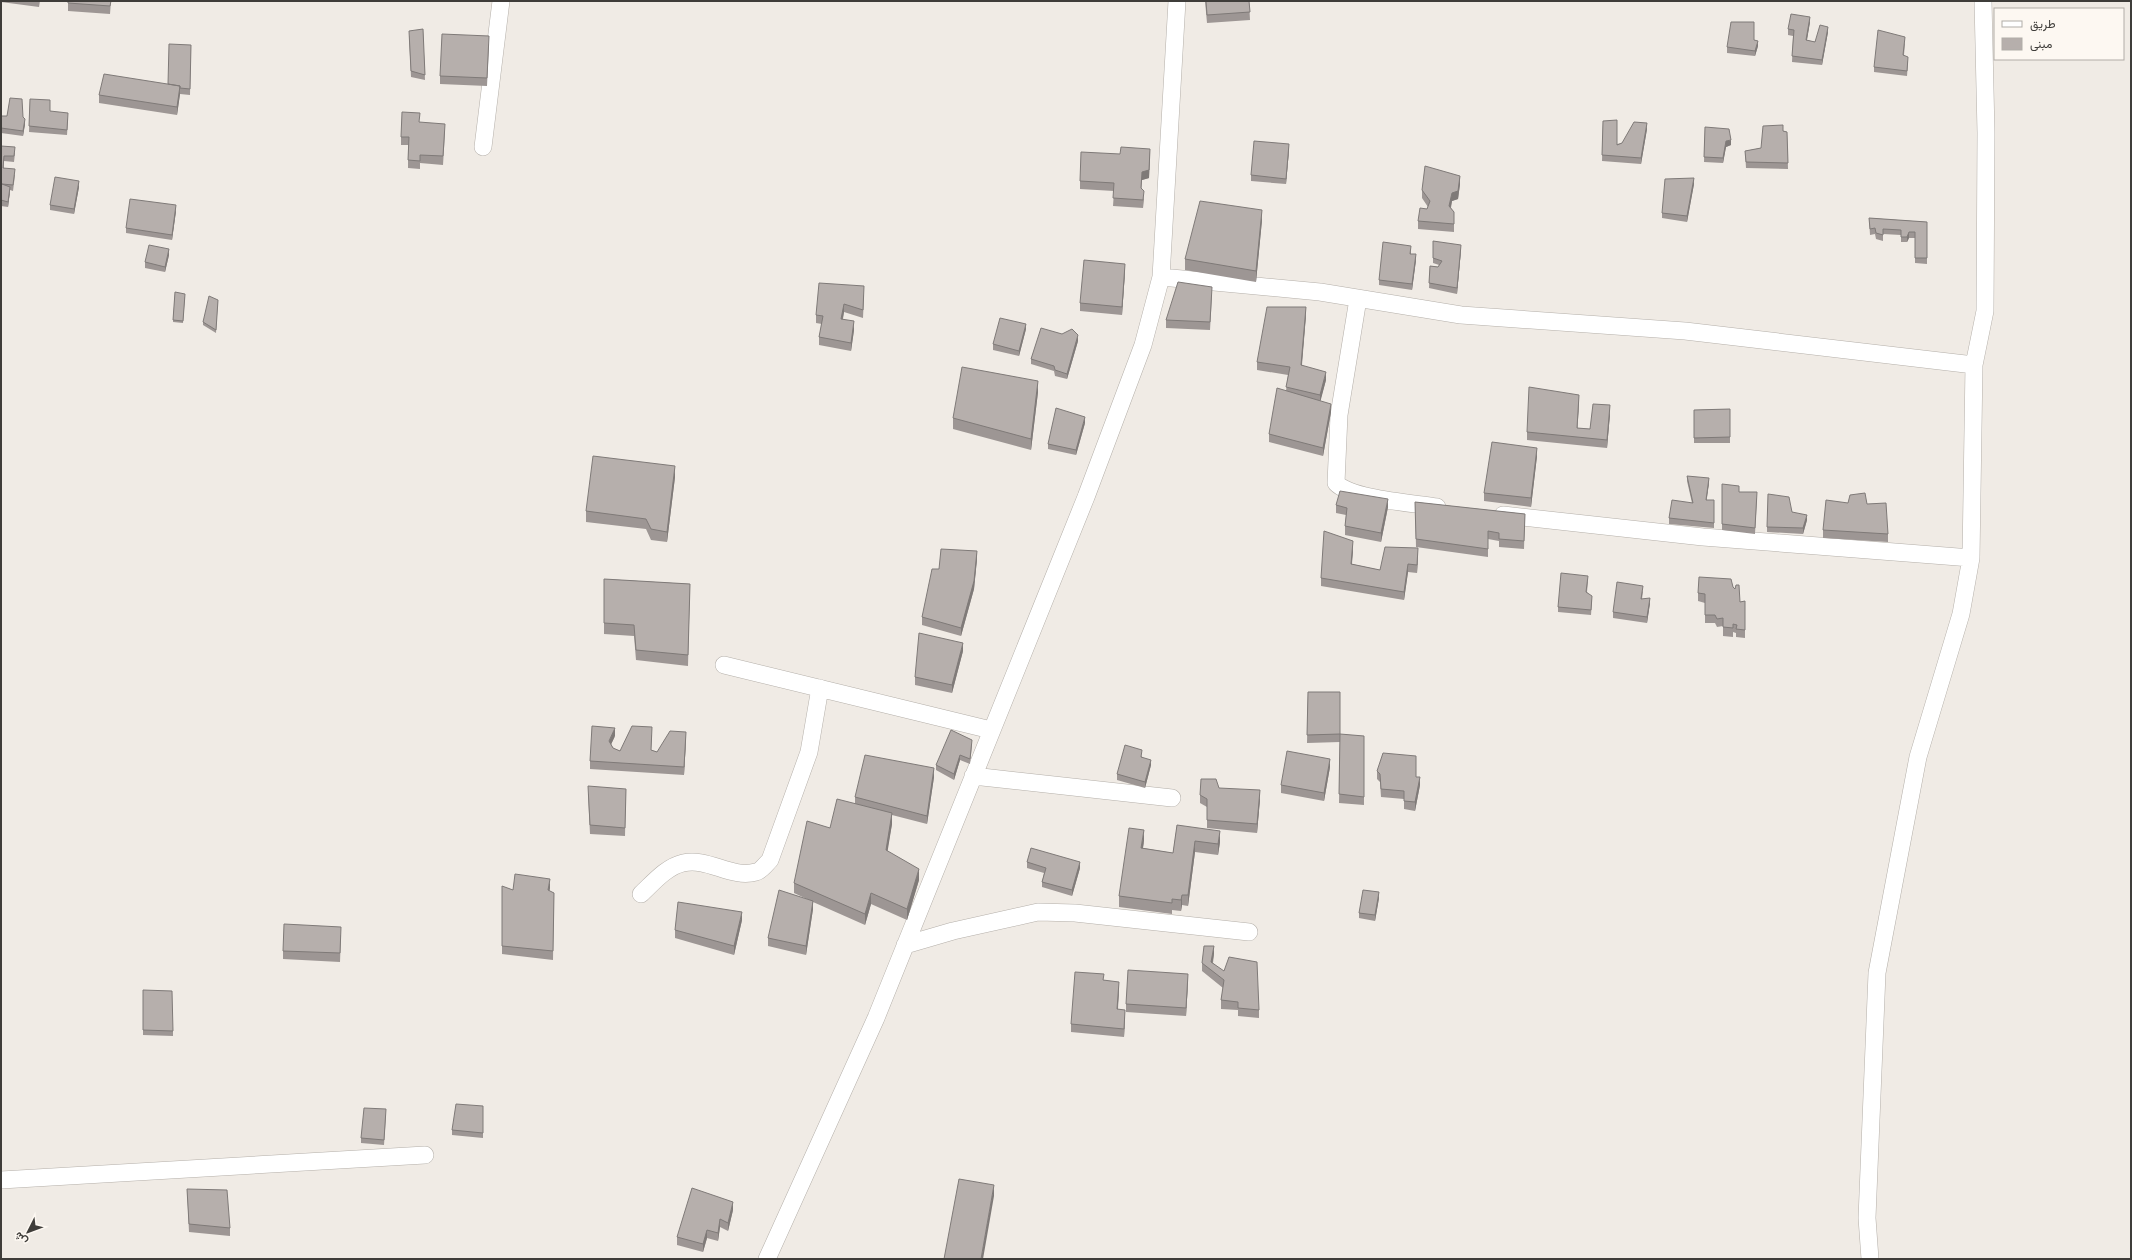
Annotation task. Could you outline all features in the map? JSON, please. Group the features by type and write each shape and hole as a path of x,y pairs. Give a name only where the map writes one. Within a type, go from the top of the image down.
{"street":[{"path":"484,148 501,1"},
{"path":"768,1259 876,1018 1086,497 1140,352 1160,277 1177,1"},
{"path":"1870,1259 1867,1218 1877,973 1918,757 1961,614 1971,558 1974,365 1985,311 1986,133 1983,1"},
{"path":"1160,277 1320,292 1461,316 1685,331 1974,365"},
{"path":"1358,299 1339,415 1336,484 1348,492 1389,500 1451,508"},
{"path":"1489,513 1703,537 1971,558"},
{"path":"724,665 991,730"},
{"path":"641,894 666,872 682,863 698,861 736,872 757,872 770,860 809,752 820,688"},
{"path":"973,776 1172,798"},
{"path":"905,945 954,931 1038,912 1075,913 1249,932"},
{"path":"1,1180 425,1155"}],"building":[{"path":"68,1 111,1 110,6 68,3"},
{"path":"1206,1 1249,1 1250,12 1207,15"},
{"path":"1791,14 1810,17 1806,40 1815,42 1820,25 1828,27 1822,60 1792,56 1794,30 1788,29"},
{"path":"1731,22 1754,22 1754,40 1758,41 1755,51 1727,47"},
{"path":"423,29 425,75 411,71 409,31"},
{"path":"1878,30 1905,37 1903,55 1908,57 1907,71 1874,67"},
{"path":"442,34 489,36 487,78 440,76"},
{"path":"169,44 191,45 190,89 180,88 180,86 168,84"},
{"path":"104,74 180,86 177,107 99,95"},
{"path":"10,98 22,99 23,117 25,119 23,131 1,128 1,116 7,116"},
{"path":"30,99 50,100 50,111 68,113 67,130 29,126"},
{"path":"402,112 420,113 419,122 445,124 443,156 420,155 420,161 408,160 409,137 401,137"},
{"path":"1617,120 1617,145 1622,143 1634,122 1647,123 1641,158 1602,155 1603,121"},
{"path":"1783,125 1783,131 1787,132 1788,163 1746,162 1745,151 1761,148 1763,126"},
{"path":"1705,127 1729,129 1731,140 1726,141 1723,158 1704,157"},
{"path":"1254,141 1289,144 1286,179 1251,175"},
{"path":"1,146 15,147 14,156 4,156 3,168 15,169 13,185 2,184 10,187 8,202 1,200"},
{"path":"1121,147 1150,149 1149,170 1142,172 1141,188 1144,191 1143,200 1113,198 1114,183 1080,181 1081,152 1120,154"},
{"path":"1425,166 1460,176 1458,191 1452,193 1449,206 1454,212 1454,224 1418,221 1420,208 1427,209 1430,201 1422,190"},
{"path":"55,177 79,181 74,209 50,205"},
{"path":"1694,178 1687,216 1662,213 1665,179"},
{"path":"130,199 176,205 172,235 126,228"},
{"path":"1200,201 1262,210 1256,271 1185,259"},
{"path":"1869,218 1927,222 1927,258 1915,258 1915,232 1909,232 1907,237 1901,237 1901,230 1883,229 1883,235 1876,233 1875,228 1870,229"},
{"path":"1433,241 1461,245 1457,288 1429,283 1430,266 1438,267 1442,261 1433,258"},
{"path":"1383,242 1411,246 1410,254 1416,254 1412,284 1379,280"},
{"path":"149,245 169,249 165,267 145,262"},
{"path":"1084,260 1125,264 1122,307 1080,303"},
{"path":"1178,282 1212,287 1210,322 1166,320"},
{"path":"819,283 864,286 863,310 844,304 841,319 854,321 851,343 819,337 823,316 816,315"},
{"path":"175,292 185,294 183,321 173,320"},
{"path":"209,296 218,300 216,330 203,322"},
{"path":"1267,307 1306,307 1301,365 1326,372 1320,395 1286,387 1290,367 1257,362"},
{"path":"1000,318 1026,324 1019,351 993,344"},
{"path":"1041,328 1062,334 1072,329 1078,335 1067,374 1055,370 1054,366 1031,359"},
{"path":"962,367 1038,381 1031,439 953,418"},
{"path":"1529,387 1579,395 1577,428 1590,429 1593,404 1610,405 1607,440 1527,432"},
{"path":"1277,388 1331,404 1323,448 1269,434"},
{"path":"1056,408 1085,417 1076,450 1048,444"},
{"path":"1730,409 1730,437 1694,438 1694,410"},
{"path":"1492,442 1537,448 1531,498 1484,493"},
{"path":"593,456 675,466 667,532 651,529 646,519 586,511"},
{"path":"1687,476 1709,478 1706,500 1714,500 1714,523 1669,518 1672,500 1693,503"},
{"path":"1722,484 1739,486 1739,492 1757,492 1755,528 1722,524"},
{"path":"1340,491 1388,499 1381,533 1345,526 1347,508 1336,505"},
{"path":"1865,493 1867,504 1886,503 1888,534 1823,530 1826,500 1848,503 1850,495"},
{"path":"1768,494 1789,497 1792,512 1807,515 1803,528 1767,527"},
{"path":"1415,502 1525,514 1524,541 1499,539 1499,533 1488,531 1488,549 1416,539"},
{"path":"1324,531 1353,541 1351,564 1380,570 1385,547 1418,548 1417,565 1408,564 1404,592 1321,578"},
{"path":"941,549 977,551 974,581 961,628 922,617 932,569 939,569"},
{"path":"1561,573 1588,576 1586,592 1592,596 1591,610 1558,607"},
{"path":"1699,577 1731,579 1735,589 1736,585 1739,585 1740,602 1745,601 1745,630 1736,629 1737,625 1733,624 1733,628 1723,627 1723,618 1717,619 1715,615 1705,615 1705,594 1698,593"},
{"path":"604,579 690,584 688,655 636,650 634,625 604,623"},
{"path":"1617,582 1643,586 1641,599 1650,598 1647,617 1613,612"},
{"path":"919,633 963,643 952,685 915,677"},
{"path":"1308,692 1340,692 1340,734 1307,735"},
{"path":"592,726 615,728 609,741 613,748 620,751 632,726 652,727 651,750 657,752 670,731 686,732 684,767 590,761"},
{"path":"951,730 972,740 970,759 960,755 954,774 936,765"},
{"path":"1340,734 1364,736 1364,797 1339,794"},
{"path":"1125,745 1142,750 1141,757 1151,760 1145,782 1117,774"},
{"path":"1287,751 1330,759 1324,793 1281,785"},
{"path":"1383,753 1416,756 1416,777 1420,777 1415,802 1404,801 1404,791 1381,789 1380,774 1377,771"},
{"path":"865,755 934,768 927,816 855,797"},
{"path":"1201,779 1216,779 1219,788 1260,790 1257,824 1207,820 1207,799 1200,795"},
{"path":"588,786 626,789 625,828 590,825"},
{"path":"837,799 892,813 886,850 919,869 907,909 871,893 865,914 794,883 807,821 830,828"},
{"path":"1177,825 1220,831 1218,844 1195,841 1188,895 1182,895 1181,900 1172,899 1172,903 1119,896 1129,828 1144,830 1141,848 1173,853"},
{"path":"1031,848 1080,862 1072,890 1042,882 1046,868 1027,862"},
{"path":"515,874 550,879 548,890 554,893 553,951 502,946 502,886 513,890"},
{"path":"779,890 813,901 806,946 768,938"},
{"path":"1363,890 1379,892 1375,915 1359,913"},
{"path":"678,902 742,912 734,946 675,930"},
{"path":"284,924 341,927 340,953 283,951"},
{"path":"1204,946 1214,946 1211,962 1224,971 1229,957 1257,962 1259,1010 1238,1008 1238,1002 1221,1000 1224,980 1202,963"},
{"path":"1128,970 1188,974 1186,1008 1126,1004"},
{"path":"1075,972 1104,974 1103,980 1119,982 1117,1009 1125,1010 1124,1029 1071,1024"},
{"path":"143,990 172,991 173,1031 143,1030"},
{"path":"456,1104 483,1106 483,1133 452,1130"},
{"path":"364,1108 386,1109 384,1140 361,1138"},
{"path":"959,1179 994,1185 981,1259 944,1259"},
{"path":"692,1188 733,1202 728,1223 720,1219 718,1233 707,1230 703,1244 677,1237"},
{"path":"187,1189 227,1190 230,1228 189,1224"}]}
